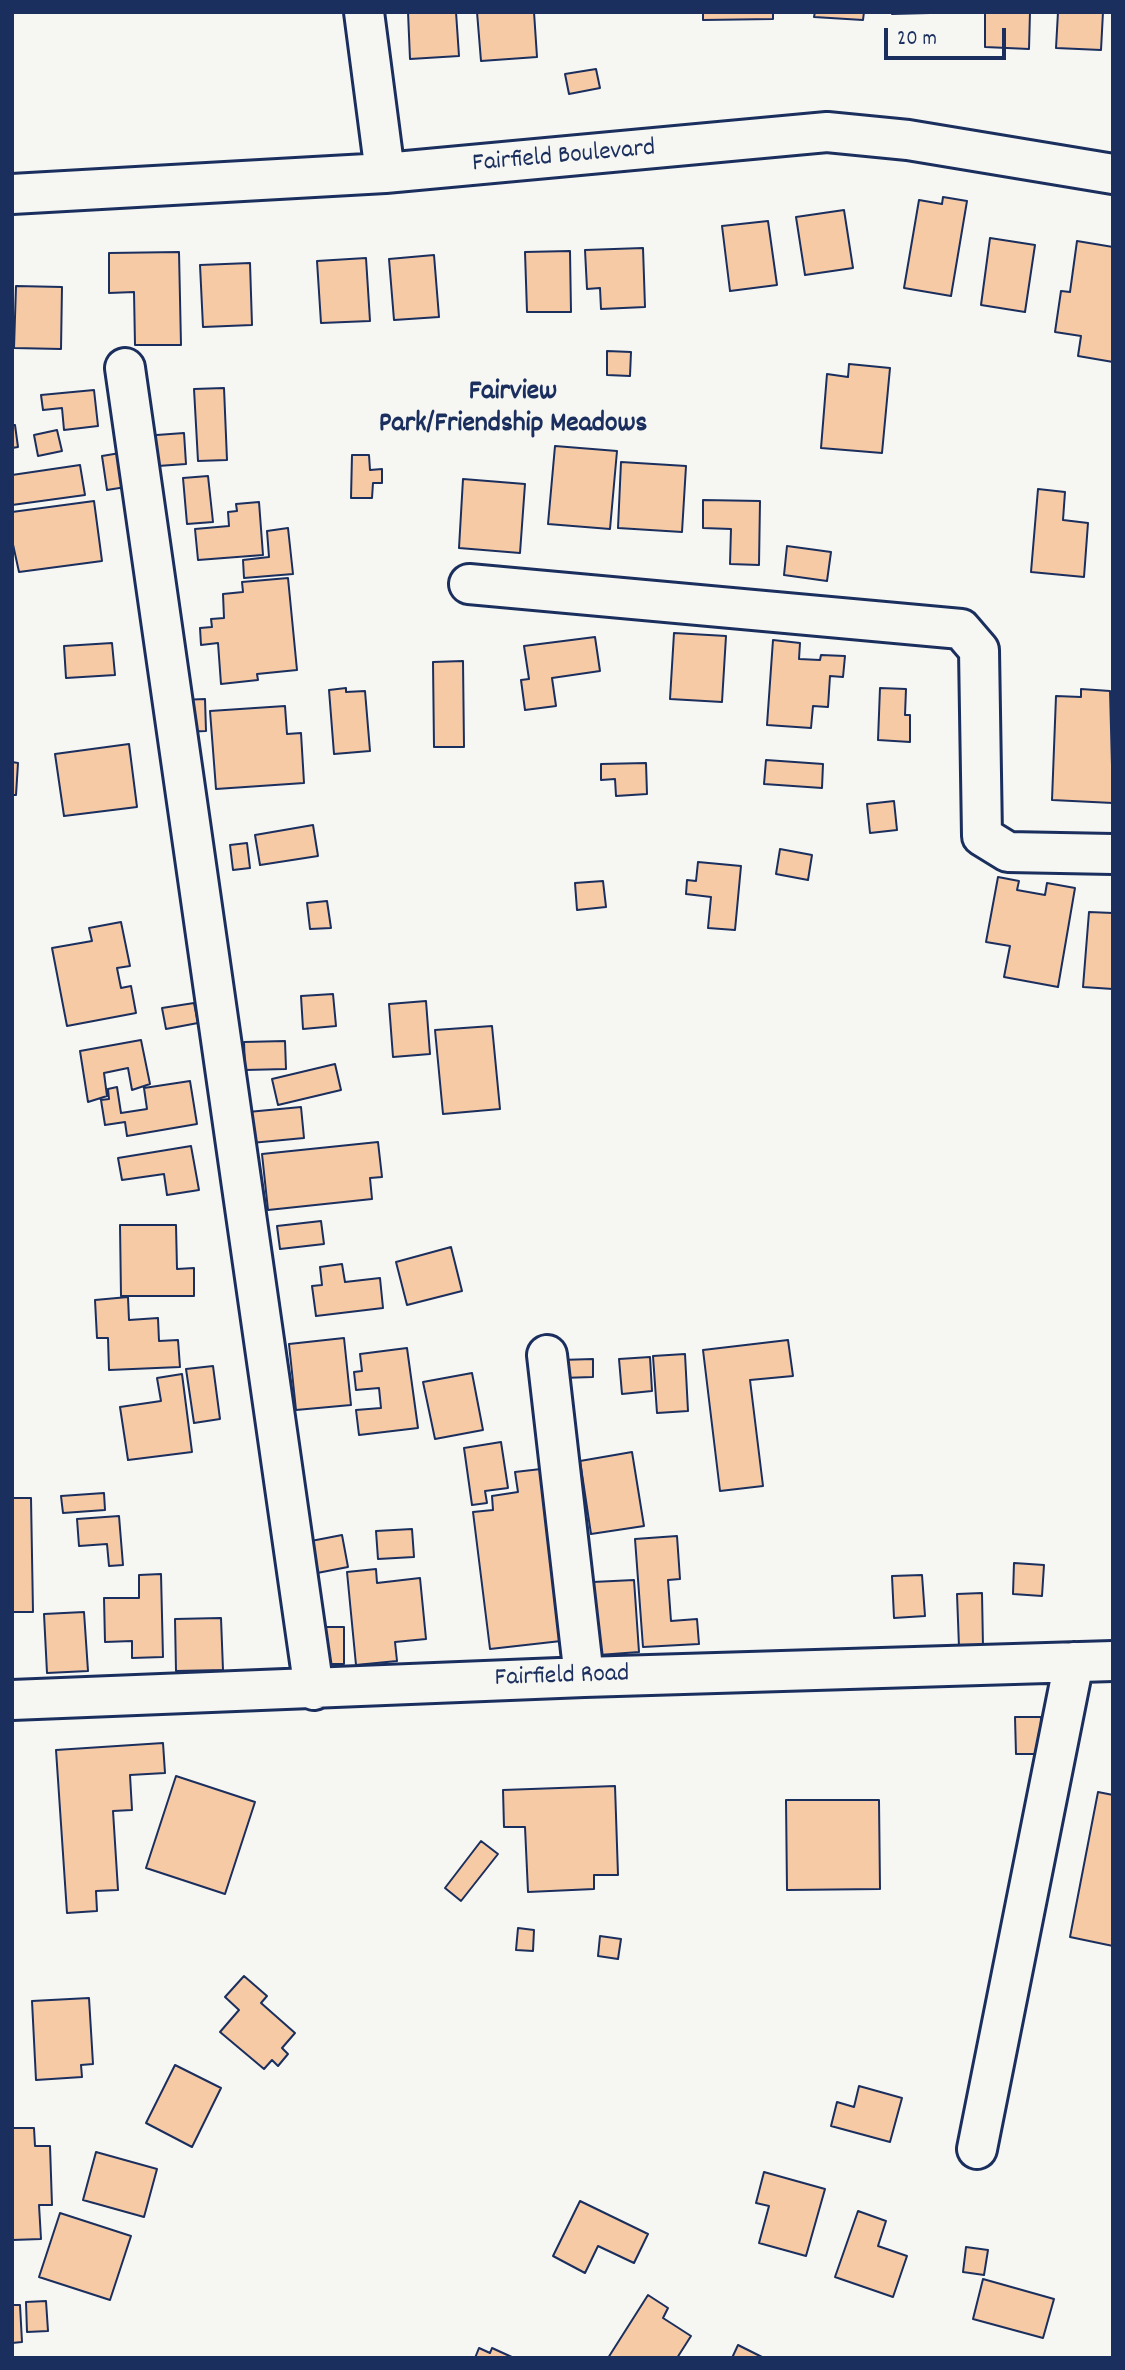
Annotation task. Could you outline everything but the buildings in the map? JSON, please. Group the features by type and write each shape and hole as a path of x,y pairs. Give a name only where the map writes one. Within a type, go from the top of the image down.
{"street":[{"path":"364,12 385,173"},
{"name":"Fairfield Boulevard","path":"12,194 385,173 827,132 908,140 1113,174"},
{"path":"125,368 314,1690"},
{"path":"469,584 961,629 979,650 982,836 1008,852 1113,854"},
{"path":"547,1355 584,1677"},
{"name":"Fairfield Road","path":"12,1700 314,1690 584,1677 1113,1661"},
{"path":"977,2149 1074,1662"}],"district":[{"name":"Fairview Park/Friendship Meadows","path":"513,410"}]}
